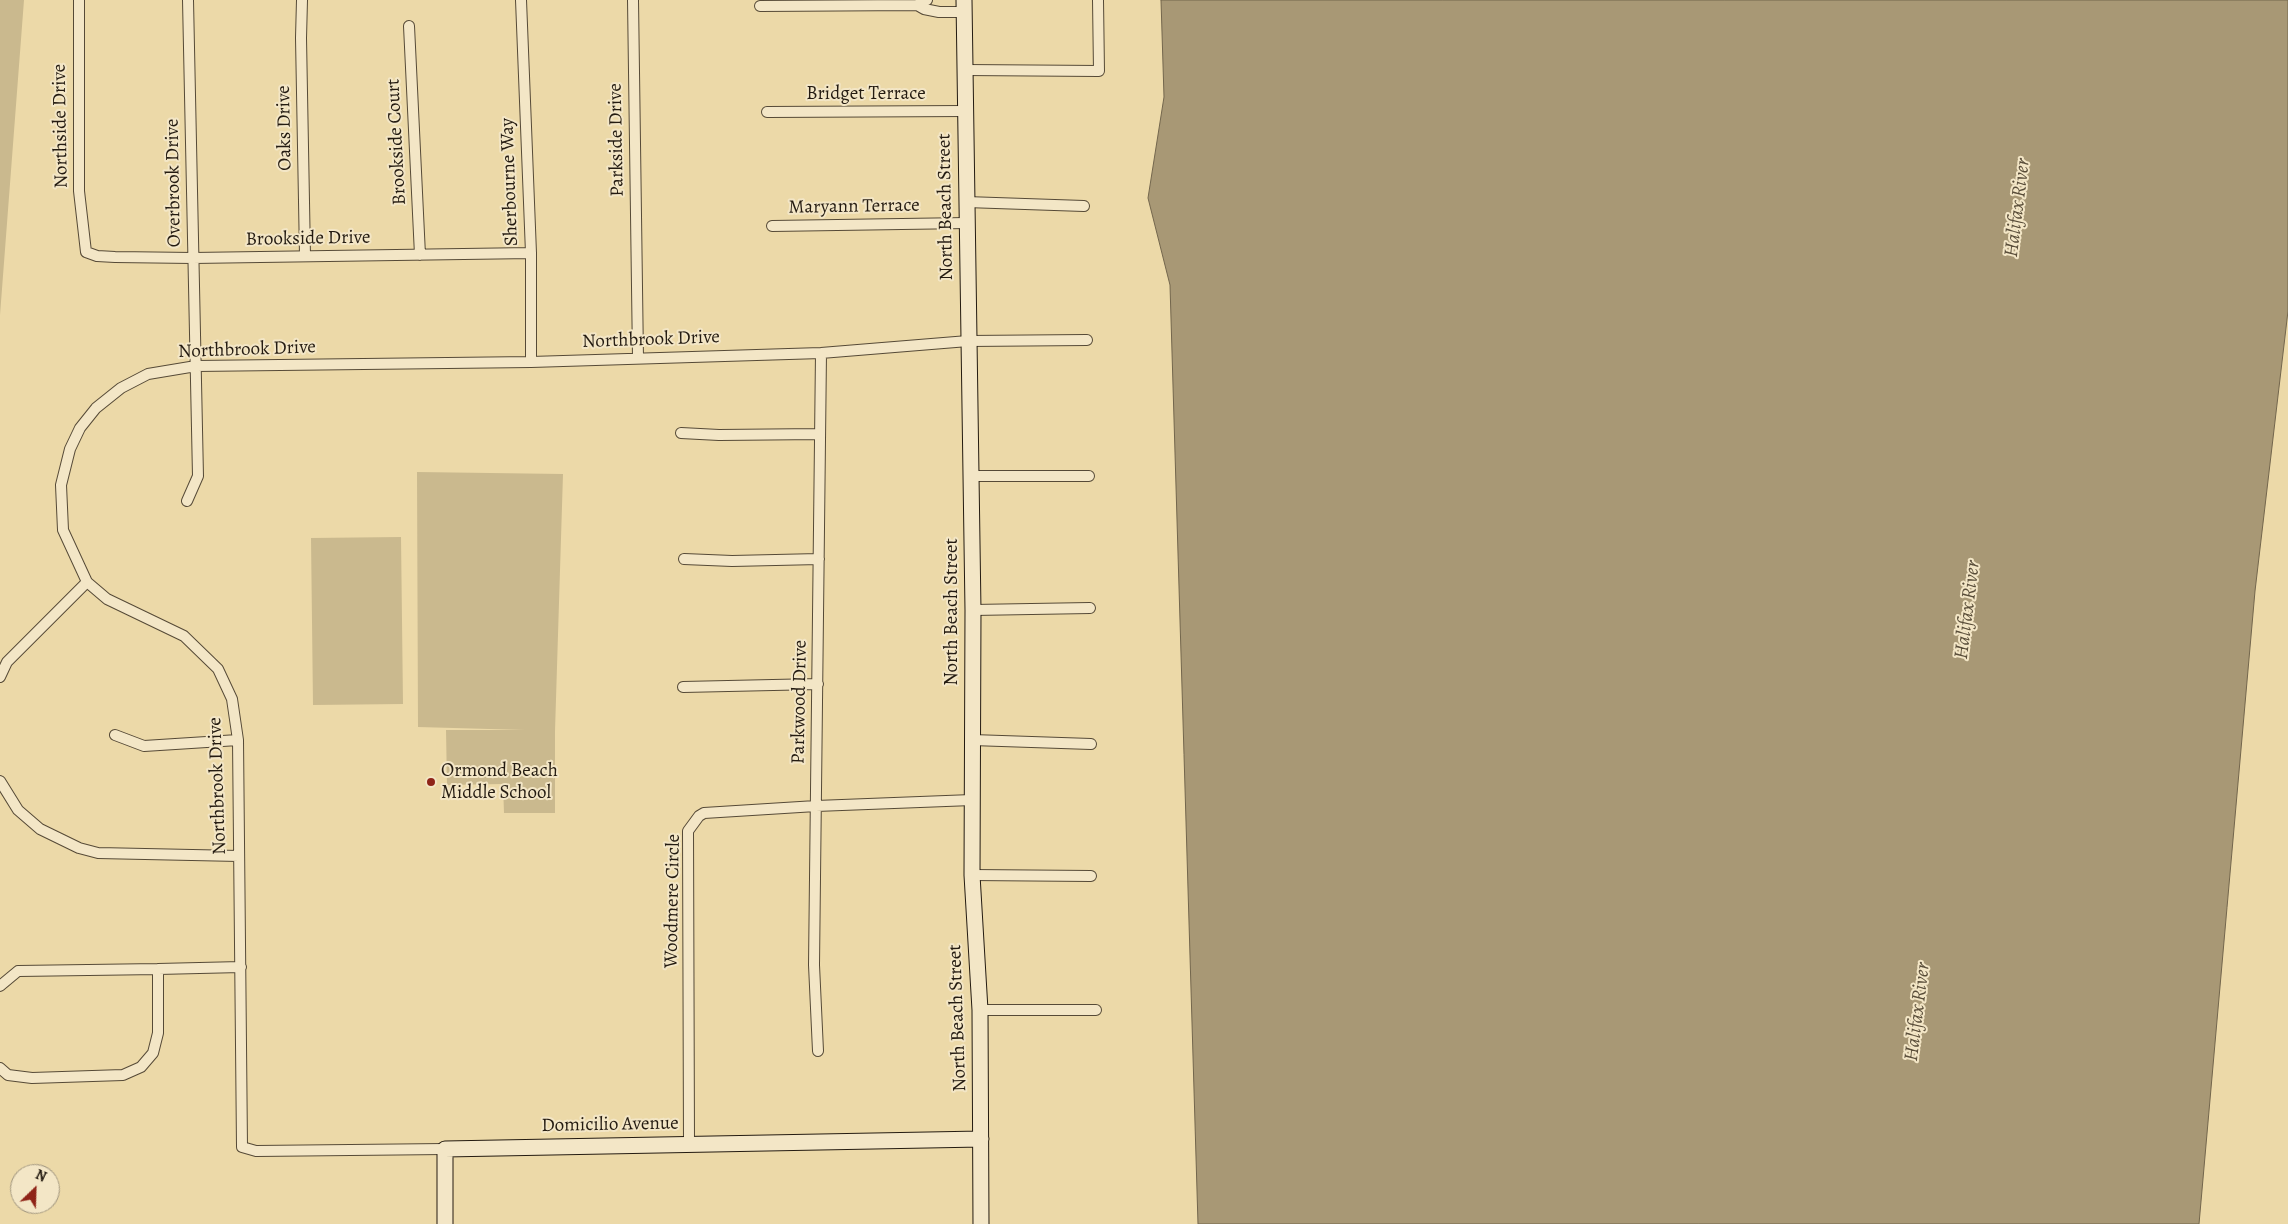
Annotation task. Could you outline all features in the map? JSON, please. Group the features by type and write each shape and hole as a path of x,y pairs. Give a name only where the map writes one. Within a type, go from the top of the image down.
{"street":[{"name":"Northside Drive","path":"79,0 79,191 86,252"},
{"name":"Overbrook Drive","path":"187,501 198,476 188,0"},
{"name":"Oaks Drive","path":"302,0 305,256"},
{"name":"Sherbourne Way","path":"521,0 531,253 531,362"},
{"name":"Parkside Drive","path":"633,0 638,358"},
{"path":"760,6 916,4 927,0"},
{"path":"965,70 1099,71 1098,0"},
{"path":"916,4 924,9 939,12 964,6"},
{"name":"North Beach Street","path":"964,6 973,610 972,876 980,1010 981,1224"},
{"name":"Brookside Court","path":"409,26 420,255"},
{"name":"Bridget Terrace","path":"767,112 965,112"},
{"path":"966,202 1084,206"},
{"name":"Maryann Terrace","path":"772,226 967,223"},
{"name":"Brookside Drive","path":"86,252 97,256 194,258 531,253"},
{"name":"Northbrook Drive","path":"242,1147 238,740 232,699 218,669 184,636 107,599 87,582 63,530 61,485 70,449 80,428 96,408 121,388 148,374 196,366 531,362 821,353 968,341 1087,340"},
{"name":"Parkwood Drive","path":"818,1051 814,965 821,353"},
{"path":"681,432 719,435 820,434"},
{"path":"971,476 1090,476"},
{"path":"684,559 732,561 820,559"},
{"path":"0,677 8,662 63,604 87,582"},
{"path":"973,610 1090,608"},
{"path":"683,687 818,684"},
{"path":"116,735 144,746 238,740"},
{"path":"972,740 1091,744"},
{"path":"0,781 18,810 40,829 79,848 98,853 238,856"},
{"name":"Woodmere Circle","path":"689,1143 688,831 699,816 704,813 816,806 972,800"},
{"path":"972,876 1091,876"},
{"path":"0,986 18,971 241,967"},
{"path":"0,1068 8,1075 32,1078 123,1075 140,1067 153,1053 158,1033 158,968"},
{"path":"980,1010 1096,1010"},
{"name":"Domicilio Avenue","path":"242,1147 256,1151 445,1149 980,1139"},
{"path":"445,1149 445,1224"}],"shaded area":[{"path":"0,0 24,0 0,315"},
{"path":"417,472 563,474 555,731 555,813 504,813 503,784 447,785 446,730 525,730 418,727"},
{"path":"401,537 403,704 313,705 311,538"}],"water":[{"name":"Halifax River","path":"1161,0 2288,0 2288,311 2255,591 2199,1224 1198,1224 1170,285 1148,198 1164,97"}],"place":[{"name":"Ormond Beach Middle School","path":"431,782"}]}
